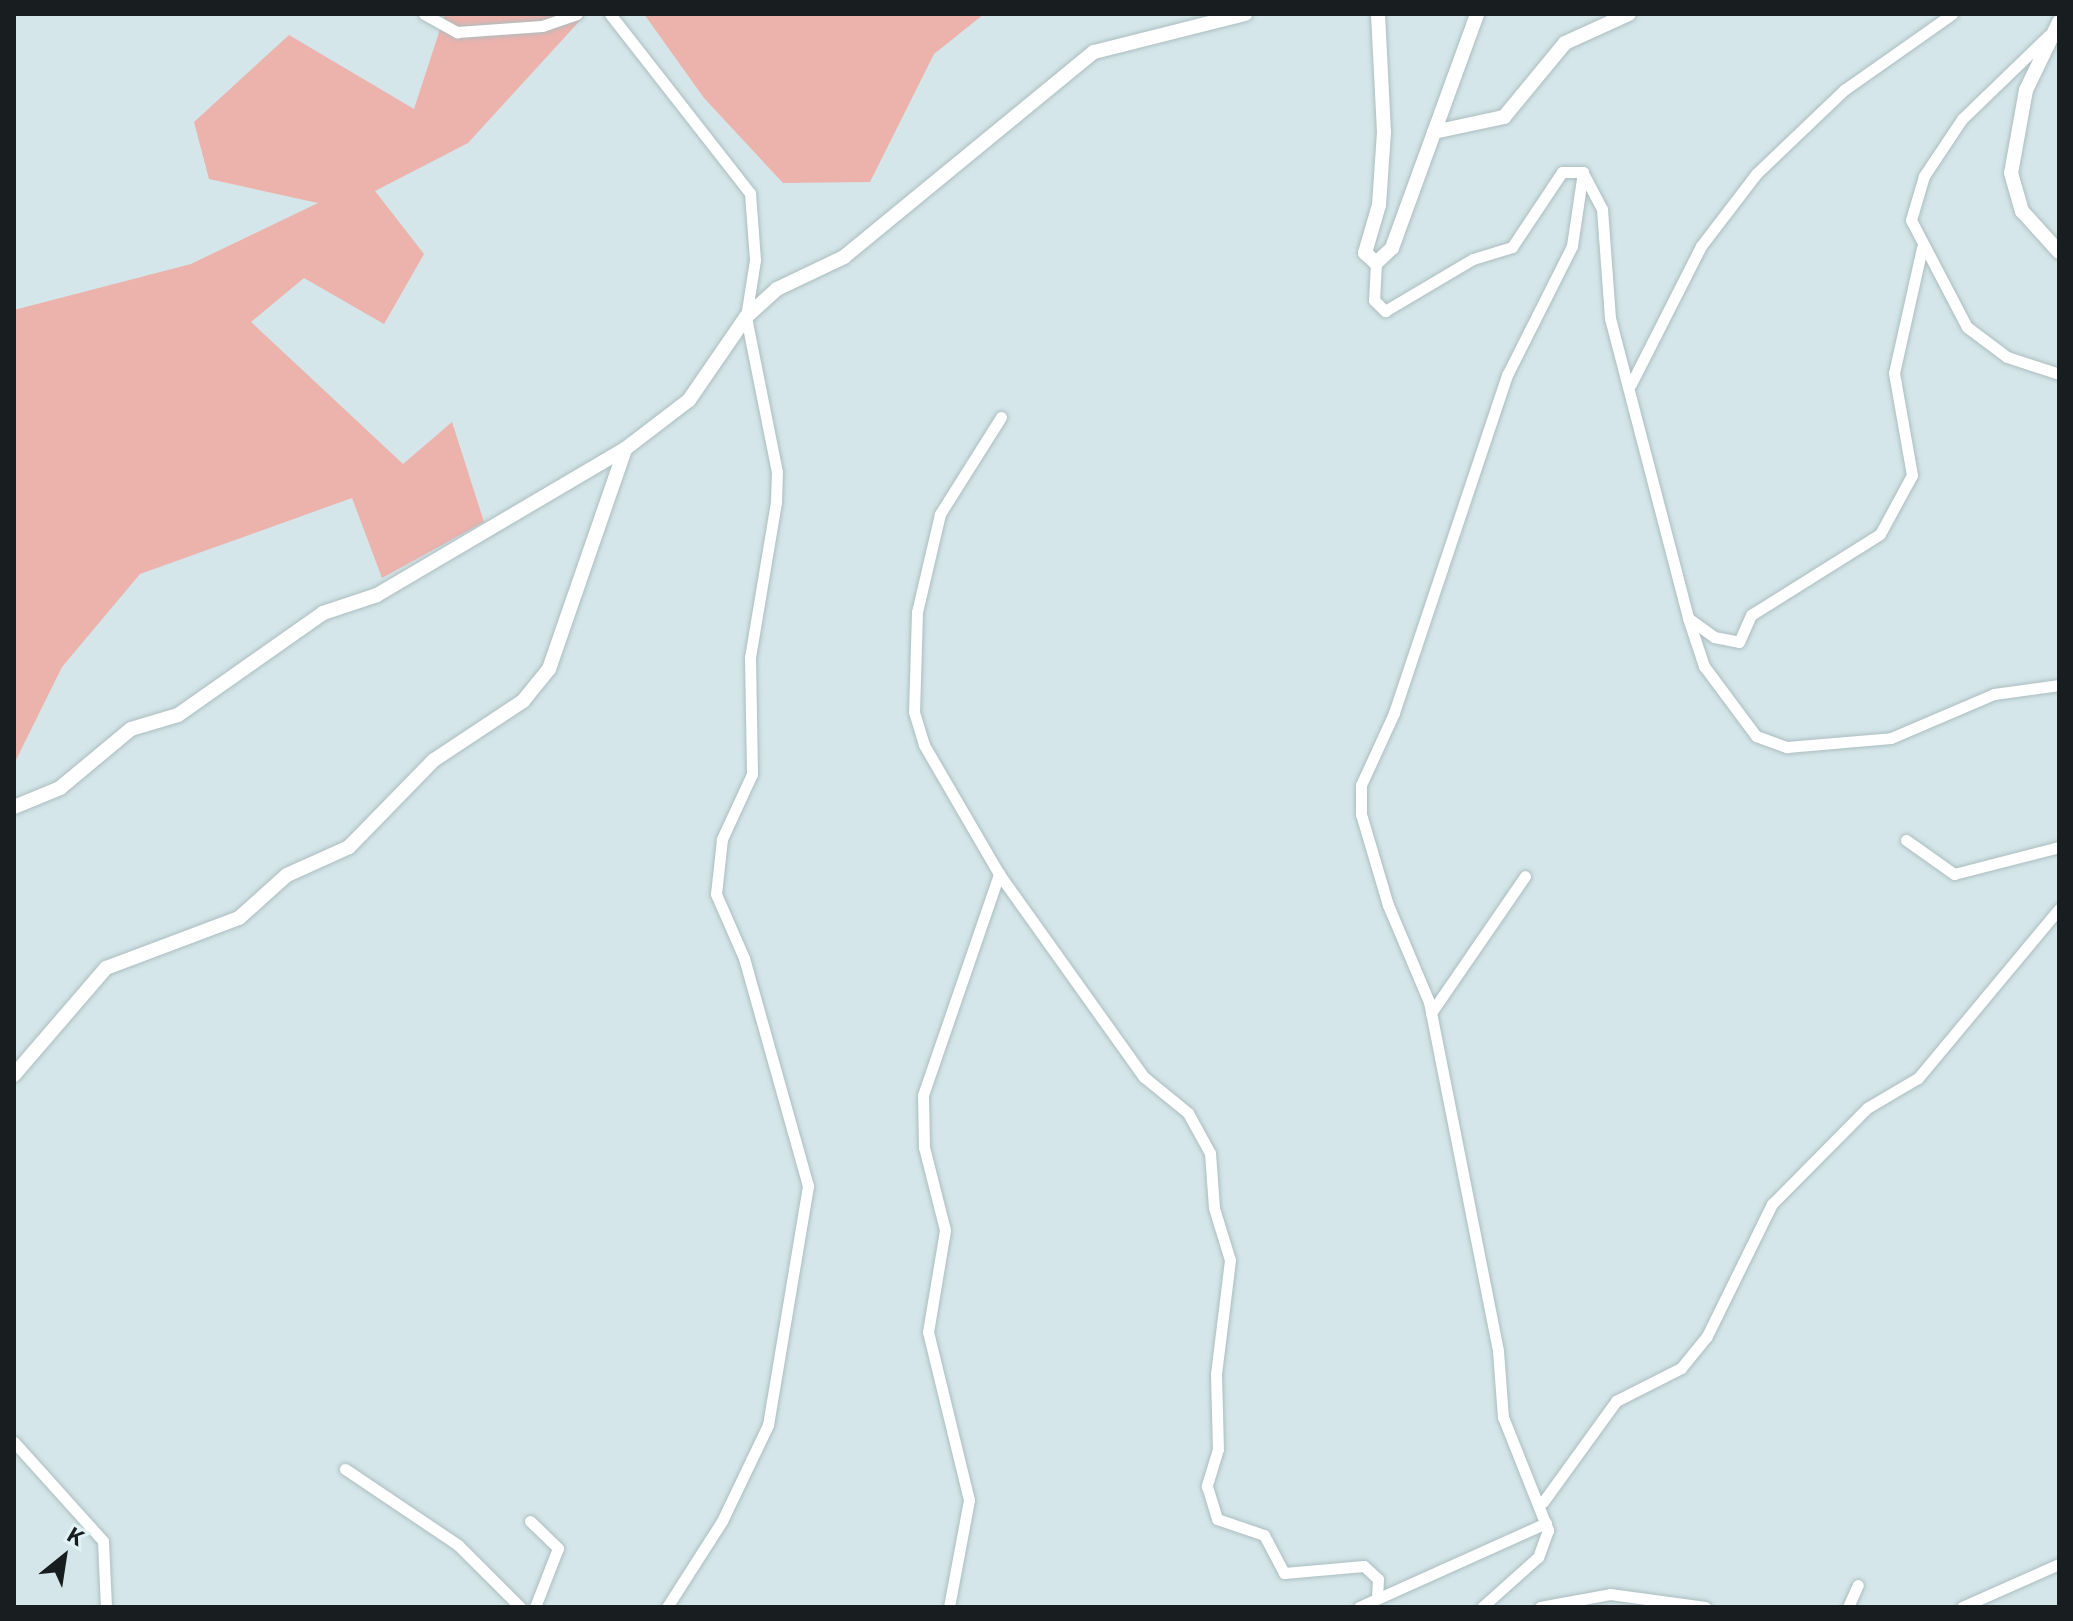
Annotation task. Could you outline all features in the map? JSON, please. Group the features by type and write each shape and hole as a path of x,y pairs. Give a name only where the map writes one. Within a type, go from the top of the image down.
{"street":[{"path":"424,14 457,32 542,26 577,14"},
{"path":"610,14 750,193 755,260 746,317 777,472 776,502 750,657 752,774 722,839 716,894 799,1136 807,1208 768,1425 722,1521 667,1607"},
{"path":"14,807 60,788 131,729 178,715 323,613 377,595 625,449 689,400 746,317 793,278 844,257 1094,52 1245,14"},
{"path":"1376,263 1365,253 1379,205 1384,132 1378,14"},
{"path":"1477,14 1392,248 1376,263 1374,300 1385,311 1397,307 1473,259 1512,247 1562,172 1583,172"},
{"path":"1434,132 1504,117 1565,43 1629,14"},
{"path":"1631,384 1701,246 1756,174 1844,90 1952,14"},
{"path":"2059,22 1962,119 1924,176 1911,220 1922,248 1982,342 2059,374"},
{"path":"2059,22 2026,90 2011,173 2022,211 2059,252"},
{"path":"1583,172 1602,209 1610,318 1631,384 1688,618 1704,666 1729,705 1756,736 1787,747 1891,738 1994,694 2059,685"},
{"path":"1482,1607 1538,1557 1549,1535 1543,1502 1503,1417 1498,1351 1431,1013 1388,905 1361,814 1361,785 1394,713 1507,375 1572,246 1583,172"},
{"path":"1688,618 1714,637 1739,642 1751,615 1880,534 1912,475 1894,373 1922,248"},
{"path":"1001,417 940,514 912,666 924,745 999,874 1144,1077 1188,1113 1210,1153 1214,1208 1230,1260 1216,1374 1218,1449 1207,1486 1217,1519 1264,1535 1284,1573 1364,1566 1378,1579 1377,1596"},
{"path":"14,1075 106,968 239,918 287,875 349,847 434,760 523,701 549,669 625,449"},
{"path":"1906,840 1954,874 2059,847"},
{"path":"949,1607 969,1500 928,1332 945,1230 924,1147 923,1095 999,874"},
{"path":"1431,1013 1525,876"},
{"path":"1543,1502 1616,1401 1681,1368 1700,1345 1772,1204 1867,1108 1918,1078 2059,909"},
{"path":"14,1442 103,1541 106,1607"},
{"path":"345,1469 458,1545 520,1607"},
{"path":"530,1521 558,1548 535,1607"},
{"path":"1359,1607 1377,1596 1546,1523"},
{"path":"1962,1607 1993,1603 2059,1564"},
{"path":"1848,1607 1858,1585"},
{"path":"1540,1607 1610,1594 1705,1607"}],"shaded area":[{"path":"445,14 586,14 468,143 375,191 424,254 384,324 304,278 251,322 403,464 452,422 484,522 382,578 352,498 140,574 62,667 14,764 14,310 191,264 318,203 209,179 194,122 289,35 414,109"},
{"path":"644,14 984,14 934,54 870,182 783,183 704,98"}]}
